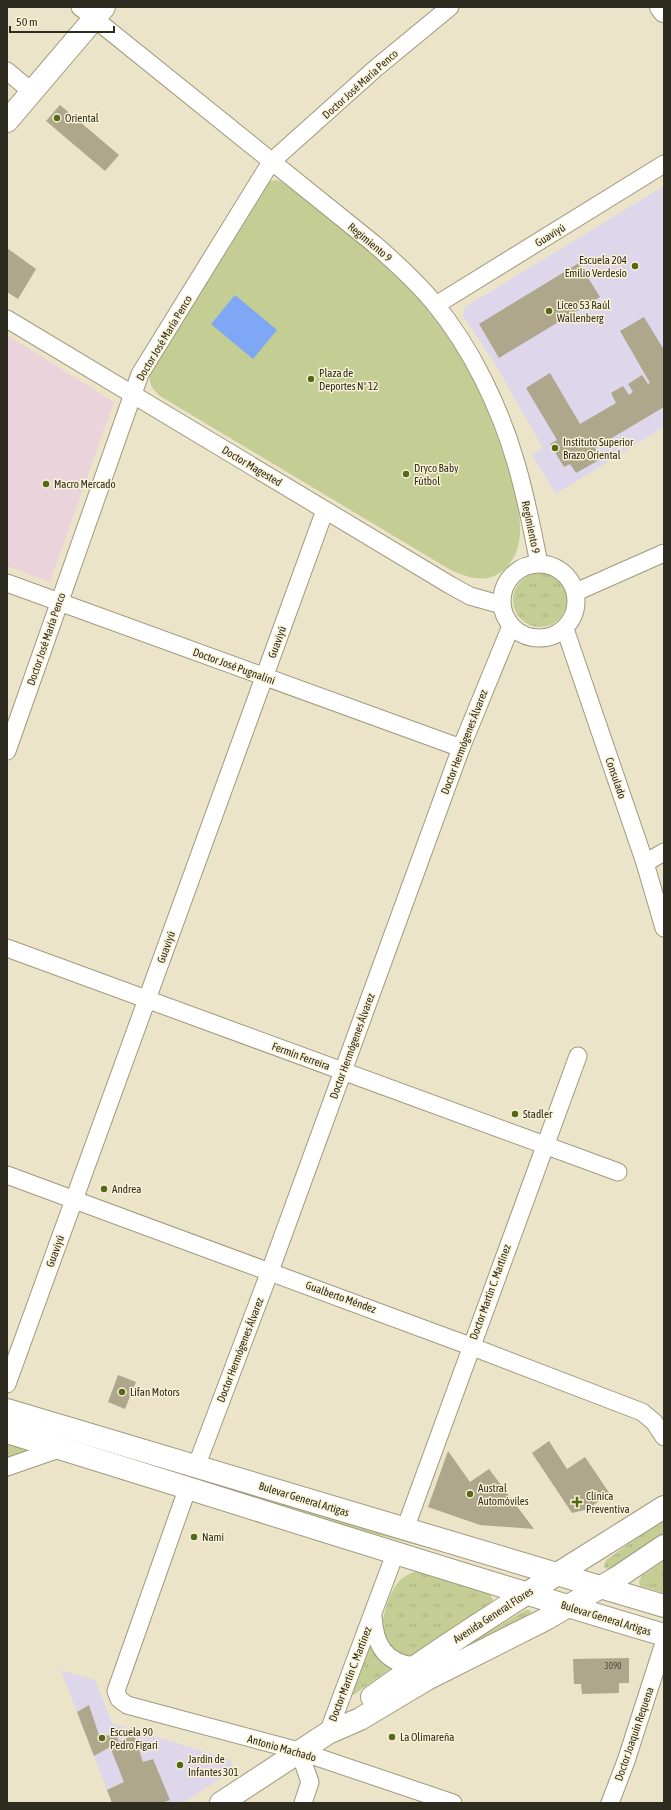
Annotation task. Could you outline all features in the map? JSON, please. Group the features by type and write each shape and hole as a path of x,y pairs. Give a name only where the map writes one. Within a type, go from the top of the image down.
{"main road":[{"path":"661,7 664,11"},
{"path":"7,121 32,92 93,11"},
{"name":"Bulevar General Artigas","path":"7,1410 404,1529 542,1584 575,1602 664,1635"},
{"name":"Bulevar General Artigas","path":"7,1432 188,1487 395,1554 432,1554 542,1584 572,1588 602,1586 664,1606"},
{"name":"Avenida General Flores","path":"328,1733 353,1710 415,1666 664,1507"},
{"name":"Avenida General Flores","path":"221,1803 328,1733 360,1718 427,1679 546,1619 602,1586 664,1546"},
{"name":"Bulevar General Artigas","path":"575,1602 604,1600 664,1618"}],"street":[{"name":"Doctor José María Penco","path":"7,751 140,374 271,162 376,68 450,7"},
{"name":"Regimiento 9","path":"93,11 271,162 373,243 414,280 436,305 462,344 492,399 504,429 516,463 539,564"},
{"path":"7,71 32,92"},
{"name":"Guaviyú","path":"436,305 664,164"},
{"name":"Doctor Magested","path":"7,319 470,596 502,605"},
{"name":"Guaviyú","path":"7,1384 325,510"},
{"path":"576,592 664,553"},
{"path":"539,564 553,567 565,574 576,592 576,607 574,615 565,629 550,637 533,638 525,636 511,626 504,616 502,596 508,579 522,568 539,564"},
{"name":"Doctor José Pugnalini","path":"7,582 461,748"},
{"name":"Doctor Hermógenes Álvarez","path":"196,1467 270,1271 461,748 511,626"},
{"name":"Consulado","path":"565,629 645,863 664,928"},
{"path":"645,863 664,852"},
{"name":"Fermín Ferreira","path":"7,948 618,1172"},
{"name":"Doctor Martín C. Martínez","path":"404,1529 470,1346 578,1056"},
{"name":"Gualberto Méndez","path":"7,1175 270,1271 642,1412 654,1422 664,1437"},
{"path":"7,1467 62,1448"},
{"name":"Antonio Machado","path":"188,1487 116,1691 119,1700 127,1705 299,1751 453,1803"},
{"name":"Doctor Martín C. Martínez","path":"328,1733 395,1554"},
{"name":"Doctor Martín C. Martínez","path":"372,1615 375,1635 383,1651 404,1664 415,1666"},
{"name":"Doctor Joaquín Requena","path":"610,1803 626,1761 664,1643"},
{"path":"299,1751 310,1782 303,1803"}],"shaded area":[{"path":"664,186 664,427 556,494 532,455 543,448 494,362 463,316 465,307"},
{"name":"Macro Mercado","path":"7,335 114,402 50,582 7,566"},
{"path":"61,1670 95,1680 112,1723 231,1760 233,1770 183,1803 112,1803"}],"green space":[{"name":"Plaza de Deportes Nº 12","path":"276,180 283,182 361,244 392,271 425,306 443,328 458,352 472,377 495,429 517,504 520,526 518,548 514,558 500,573 486,578 471,578 449,569 160,396 152,387 149,377 151,369 266,185 271,181"},
{"path":"535,573 545,573 555,577 563,585 567,595 567,605 563,615 555,623 545,627 535,627 525,623 517,615 513,605 513,595 517,585 525,577"},
{"path":"7,1420 208,1482 492,1565 323,1520"},
{"path":"7,1441 31,1450 7,1459"},
{"path":"664,1519 664,1536 610,1571 604,1567 606,1560"},
{"path":"664,1561 664,1593 640,1586 639,1581 642,1576"},
{"path":"415,1572 424,1573 490,1594 493,1600 489,1605 413,1655 404,1656 392,1653 381,1625 392,1593 396,1586 407,1575"},
{"path":"526,1610 530,1610 531,1615 397,1687"},
{"path":"368,1643 377,1657 390,1665 390,1669 351,1695"}],"water":[{"path":"235,295 277,330 253,359 211,324"}],"building":[{"path":"60,105 119,155 105,171 46,121"},
{"path":"7,248 36,269 18,299 7,292"},
{"path":"579,263 600,297 499,358 479,324"},
{"path":"644,317 664,350 664,407 595,448 601,459 576,473 570,464 564,467 550,444 557,440 526,388 550,373 580,424 616,403 611,393 623,386 629,395 633,392 628,384 642,375 648,384 650,383 620,331"},
{"name":"Lifan Motors","path":"118,1375 136,1382 125,1409 108,1402"},
{"path":"549,1441 567,1469 585,1457 610,1494 592,1506 593,1508 572,1513 532,1453"},
{"name":"Austral Automóviles","path":"448,1451 470,1482 489,1469 534,1529 480,1525 428,1507"},
{"path":"629,1658 629,1683 619,1683 619,1693 582,1694 581,1684 574,1684 573,1659"},
{"path":"89,1705 100,1738 115,1733 119,1742 134,1735 143,1762 153,1759 170,1800 162,1803 112,1803 107,1790 124,1782 110,1747 94,1756 77,1712"}],"place":[{"name":"Oriental","path":"57,118"},
{"name":"Escuela 204 Emilio Verdesio","path":"635,266"},
{"name":"Liceo 53 Raúl Wallenberg","path":"549,311"},
{"name":"Plaza de Deportes Nº 12","path":"311,379"},
{"name":"Instituto Superior Brazo Oriental","path":"555,448"},
{"name":"Dryco Baby Fútbol","path":"406,474"},
{"name":"Macro Mercado","path":"46,484"},
{"name":"Stadler","path":"515,1114"},
{"name":"Andrea","path":"104,1189"},
{"name":"Lifan Motors","path":"122,1392"},
{"name":"Austral Automóviles","path":"470,1494"},
{"name":"Clínica Preventiva","path":"577,1502"},
{"name":"Nami","path":"194,1537"},
{"name":"La Olimareña","path":"392,1737"},
{"name":"Escuela 90 Pedro Figari","path":"102,1738"},
{"name":"Jardín de Infantes 301","path":"180,1765"}]}
